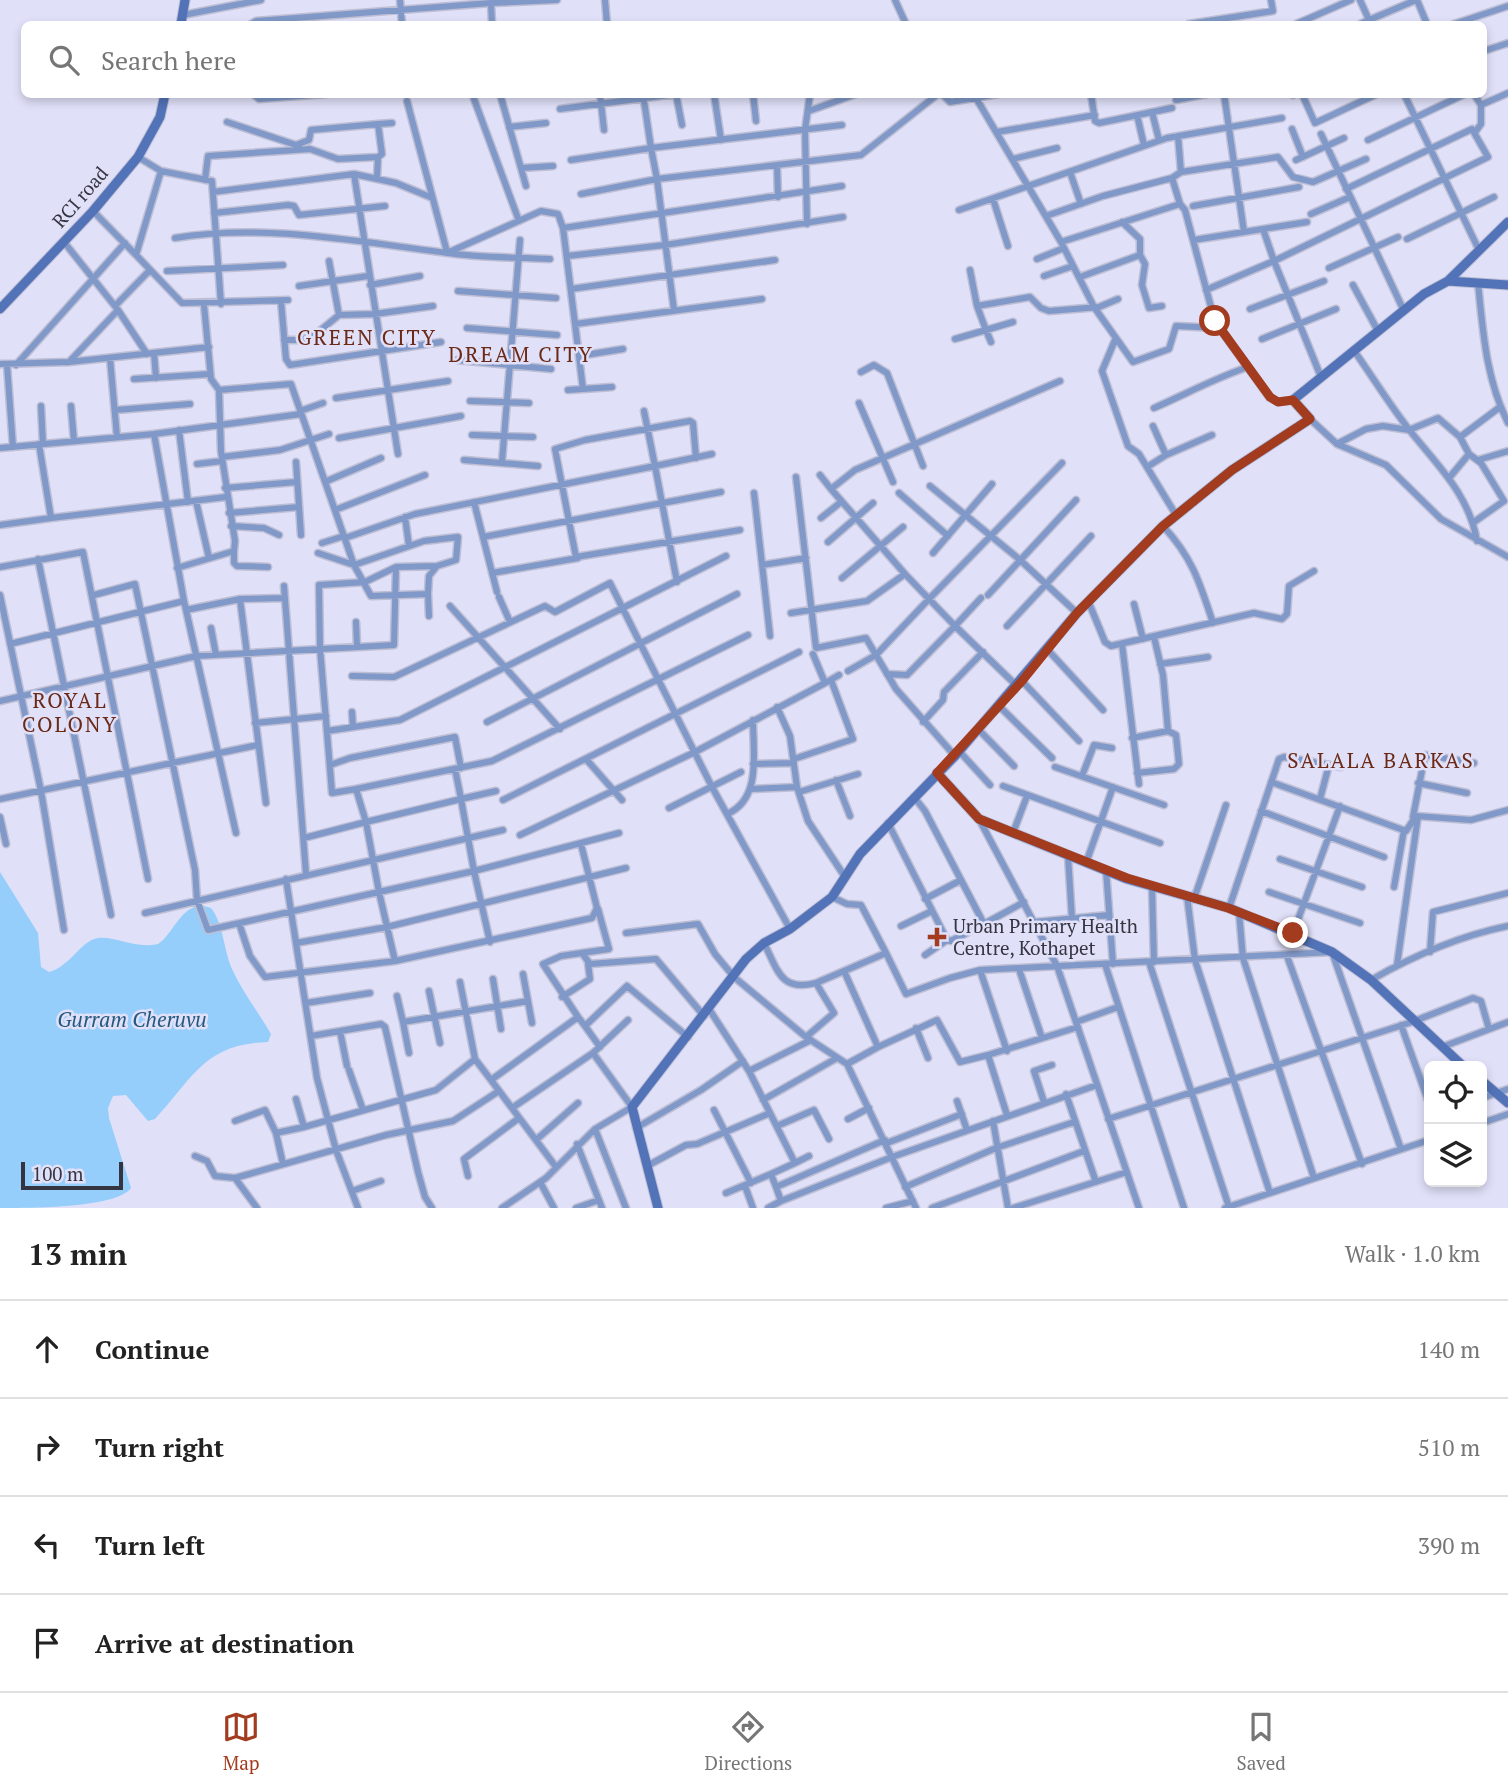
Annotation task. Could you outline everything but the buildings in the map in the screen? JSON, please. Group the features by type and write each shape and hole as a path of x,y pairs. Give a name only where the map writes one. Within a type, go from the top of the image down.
{"street":[{"path":"185,0 182,20 261,0"},
{"path":"400,0 402,21"},
{"path":"256,21 557,0"},
{"path":"606,0 607,21"},
{"path":"895,0 905,21"},
{"path":"1219,21 1273,11 1271,0"},
{"path":"1303,21 1350,0"},
{"path":"1360,0 1370,21"},
{"path":"1372,21 1417,0 1426,21"},
{"path":"491,3 492,21"},
{"path":"1463,21 1508,6"},
{"path":"1487,50 1508,43"},
{"path":"1480,105 1508,93"},
{"name":"RCI road","path":"0,309 93,211 138,157 160,117 164,98"},
{"path":"501,98 526,186"},
{"path":"600,98 604,130"},
{"path":"560,109 636,98"},
{"path":"643,98 674,310"},
{"path":"677,98 682,125"},
{"path":"715,98 721,140"},
{"path":"753,98 756,121"},
{"path":"807,224 809,190 805,130 810,98"},
{"path":"809,111 845,98"},
{"path":"581,194 657,179 861,155 935,98"},
{"path":"945,98 950,102 976,98 1063,245 1094,307 1133,362 1169,349 1176,326 1219,328"},
{"path":"1092,98 1099,123 1172,108"},
{"path":"1176,100 1186,98"},
{"path":"1225,98 1244,232"},
{"path":"1304,98 1315,122 1368,98"},
{"path":"1406,98 1478,248"},
{"path":"1368,140 1454,98"},
{"path":"1476,98 1480,105 1481,124 1476,131"},
{"path":"474,99 519,221"},
{"path":"407,101 430,197 447,253"},
{"path":"1152,112 1159,141"},
{"path":"997,132 1095,115"},
{"path":"1137,115 1144,145"},
{"path":"959,211 1178,135 1282,118"},
{"path":"228,122 338,159 379,157"},
{"path":"509,127 546,122"},
{"path":"296,145 309,140 311,130 392,123"},
{"path":"377,178 379,157 382,154 378,124"},
{"path":"571,160 842,125"},
{"path":"1292,129 1303,157"},
{"path":"1346,189 1472,129 1476,131"},
{"path":"1206,290 1361,220 1488,157 1476,131"},
{"path":"1321,134 1404,311"},
{"path":"1178,135 1181,172"},
{"path":"1296,160 1344,138"},
{"path":"1013,159 1057,148"},
{"path":"205,180 205,159 208,156 310,149"},
{"path":"138,157 161,171 212,181 221,304"},
{"path":"1046,216 1172,178 1181,172 1234,162 1278,157 1293,177 1313,182 1366,159"},
{"path":"777,165 778,197"},
{"path":"521,168 554,166"},
{"path":"136,255 161,171"},
{"path":"1070,172 1081,204"},
{"path":"213,192 354,174 377,178 430,197"},
{"path":"354,174 398,454"},
{"path":"1283,190 1293,177"},
{"path":"1172,178 1194,240 1206,290 1219,328 1274,401 1293,400 1404,311 1448,281 1478,248 1508,222"},
{"path":"563,228 842,186"},
{"path":"1193,206 1299,187"},
{"path":"1311,214 1350,197"},
{"path":"1407,239 1493,197"},
{"path":"993,199 1008,246"},
{"path":"1037,258 1122,222 1180,204"},
{"path":"214,213 288,205 294,206 299,215 385,206"},
{"path":"93,211 182,303 204,305 284,301 284,340 286,359 290,365 441,342"},
{"path":"447,253 541,211 558,214 563,228 583,389"},
{"path":"567,257 665,245 843,217"},
{"path":"1122,222 1140,239 1140,255 1145,264 1142,285 1149,308 1162,306"},
{"path":"1194,240 1307,222"},
{"path":"1263,229 1321,377"},
{"path":"175,238 215,231 363,241 447,253 550,259"},
{"path":"1329,268 1398,237"},
{"path":"502,462 520,240"},
{"path":"64,242 150,353 156,378"},
{"path":"16,365 125,243"},
{"path":"1080,277 1140,255"},
{"path":"571,289 775,260"},
{"path":"329,261 339,315"},
{"path":"167,271 283,265"},
{"path":"1044,276 1073,266"},
{"path":"69,362 150,270"},
{"path":"970,270 977,306 991,342"},
{"path":"299,286 368,276"},
{"path":"370,285 420,276"},
{"path":"1250,309 1324,281"},
{"path":"1448,281 1508,285"},
{"path":"1478,283 1485,354 1500,407 1508,423"},
{"path":"1353,285 1378,331"},
{"path":"458,291 556,298"},
{"path":"977,306 1028,297 1045,310 1094,307 1118,299"},
{"path":"575,324 762,299"},
{"path":"204,305 210,374 219,390 222,459 235,541 234,563 237,566 268,567"},
{"path":"284,340 302,340 316,334 339,315 374,314 433,306"},
{"path":"1262,339 1336,309"},
{"path":"955,339 1013,322"},
{"path":"467,328 556,335"},
{"path":"1115,340 1102,371 1128,446 1139,454 1176,515"},
{"path":"13,447 3,365 69,362 209,347"},
{"path":"579,356 623,349"},
{"path":"1355,352 1409,430 1464,500 1474,522 1477,541"},
{"path":"110,358 117,437"},
{"path":"457,360 551,369"},
{"path":"861,372 874,365 887,373 923,466"},
{"path":"1154,408 1197,390 1209,380 1248,367"},
{"path":"134,379 210,374"},
{"path":"336,398 449,381"},
{"path":"831,489 855,470 1060,381"},
{"path":"219,390 291,384 327,481 354,565 371,596 428,594"},
{"path":"568,390 612,387"},
{"path":"1293,400 1337,444 1386,465 1428,509 1477,541 1508,557"},
{"path":"470,401 529,403"},
{"path":"0,448 220,425 301,412 323,403"},
{"path":"859,403 893,482"},
{"path":"116,410 190,404"},
{"path":"71,405 74,441"},
{"path":"41,406 41,444 51,517"},
{"path":"1460,437 1500,407"},
{"path":"644,411 677,582"},
{"path":"339,438 461,416"},
{"path":"1337,444 1366,429 1383,426 1409,430 1437,418 1460,437 1469,454 1478,460 1506,501 1474,522"},
{"path":"502,1208 540,1182 595,1129 632,1107 707,1013 746,958 832,897 888,823 957,754 1077,613 1163,526 1232,470 1310,419"},
{"path":"578,558 574,554 560,484 554,452 557,447 692,422 696,458"},
{"path":"1153,426 1166,455"},
{"path":"179,430 192,501 209,558"},
{"path":"154,434 164,505 236,833"},
{"path":"197,464 265,453 329,434"},
{"path":"472,435 533,437"},
{"path":"1147,467 1166,455 1212,435"},
{"path":"1478,460 1508,451"},
{"path":"322,543 405,517 712,454"},
{"path":"1449,478 1469,454"},
{"path":"327,481 381,458"},
{"path":"464,460 538,466"},
{"path":"296,462 301,535"},
{"path":"848,671 876,655 1062,463"},
{"path":"335,510 425,475"},
{"path":"820,475 905,574 955,626 1079,741"},
{"path":"796,477 816,648 862,637 869,642 887,674 923,722 990,785"},
{"path":"225,488 298,482"},
{"path":"933,553 992,484"},
{"path":"930,486 1019,559 1077,613"},
{"path":"483,537 721,492"},
{"path":"754,493 770,636"},
{"path":"899,493 948,536"},
{"path":"0,525 226,497"},
{"path":"887,674 907,676 1076,500"},
{"path":"474,502 498,594 510,622"},
{"path":"821,518 841,502"},
{"path":"828,542 873,503"},
{"path":"229,513 299,507"},
{"path":"405,517 409,546"},
{"path":"231,526 264,528 279,535"},
{"path":"1163,526 1181,545 1193,565 1213,624"},
{"path":"842,578 903,527"},
{"path":"492,573 740,530"},
{"path":"1007,626 1091,536"},
{"path":"318,553 354,565 409,546 457,537 456,560 437,565 396,567 365,582 319,585 320,648 332,793 492,761 748,635"},
{"path":"177,568 234,551"},
{"path":"0,567 83,552 110,676 148,879"},
{"path":"327,731 400,720 726,556"},
{"path":"762,565 806,558"},
{"path":"38,559 86,780 111,915"},
{"path":"429,616 429,576 437,565"},
{"path":"0,701 196,656 396,644 396,567"},
{"path":"1089,603 1107,645 1122,644 1254,613 1264,613 1278,619 1286,617 1289,586 1314,571"},
{"path":"791,613 867,601 905,574"},
{"path":"352,676 394,677 545,606 555,612 610,583 712,787 790,929"},
{"path":"93,595 135,584 174,762 195,870 197,900 208,930 474,871 619,833"},
{"path":"284,586 306,874"},
{"path":"487,722 737,594"},
{"path":"0,598 41,791 64,930"},
{"path":"186,610 240,598 285,598"},
{"path":"240,598 266,803"},
{"path":"10,644 184,601"},
{"path":"1134,604 1143,639"},
{"path":"450,606 560,729"},
{"path":"356,622 357,646"},
{"path":"211,628 216,654"},
{"path":"1137,773 1174,769 1179,764 1177,739 1168,731 1154,637"},
{"path":"1122,644 1139,785"},
{"path":"1047,649 1103,710"},
{"path":"503,800 799,652"},
{"path":"923,722 943,700 944,692 983,652"},
{"path":"753,764 794,761 853,739 813,654"},
{"path":"1160,664 1208,657"},
{"path":"520,835 695,752 839,676"},
{"path":"999,706 1052,758"},
{"path":"778,708 790,736 798,789 808,821 845,877"},
{"path":"352,712 353,727"},
{"path":"255,723 326,716"},
{"path":"727,814 744,805 750,789 753,720"},
{"path":"978,729 1014,766"},
{"path":"1132,738 1168,731"},
{"path":"330,765 455,737 461,799 490,942"},
{"path":"0,799 258,745"},
{"path":"1082,776 1094,745 1112,748"},
{"path":"1397,965 1418,783 1425,755 1474,763"},
{"path":"1228,908 1280,758 1341,767"},
{"path":"586,759 622,800"},
{"path":"1320,799 1329,765"},
{"path":"1055,767 1164,805"},
{"path":"669,808 741,772"},
{"path":"937,773 979,819 1057,966 1139,1208"},
{"path":"750,789 798,789 859,774"},
{"path":"836,780 850,816"},
{"path":"1271,782 1404,830 1409,830 1416,816"},
{"path":"1418,783 1467,793"},
{"path":"1003,786 1160,843"},
{"path":"1086,863 1113,787"},
{"path":"356,789 366,822 395,961"},
{"path":"304,838 496,791"},
{"path":"1013,833 1027,796"},
{"path":"914,797 925,811 984,924"},
{"path":"1226,805 1191,897 1195,960 1270,1193"},
{"path":"1293,933 1340,806"},
{"path":"1416,816 1471,820 1508,810"},
{"path":"1261,811 1384,858"},
{"path":"0,817 6,844"},
{"path":"979,819 1152,887 1239,912 1332,952 1371,980 1412,1022 1457,1061"},
{"path":"888,823 947,940"},
{"path":"145,913 503,830"},
{"path":"1394,887 1404,830"},
{"path":"580,844 597,908 601,910 609,949 561,956 543,964 562,996 600,1047"},
{"path":"1068,856 1072,919"},
{"path":"1280,859 1362,887"},
{"path":"296,943 387,927 626,868"},
{"path":"1106,870 1109,964 1118,1007 1148,1106 1184,1208"},
{"path":"286,879 311,1036 328,1121 358,1208"},
{"path":"925,899 961,880"},
{"path":"1152,887 1151,962 1227,1207 1424,1142"},
{"path":"1269,891 1360,923"},
{"path":"1430,952 1433,912 1508,893"},
{"path":"832,897 847,904 861,905 906,995 950,978 981,971 1332,952"},
{"path":"925,955 947,940 951,941 1024,902"},
{"path":"239,923 250,956 265,977 395,961 490,942 592,918 597,908"},
{"path":"901,926 932,911"},
{"path":"1239,912 1243,958 1314,1178"},
{"path":"1035,922 1109,915"},
{"path":"626,933 698,924 715,954 734,977 809,1038 847,1064 914,1205 886,1208"},
{"path":"1371,980 1397,965 1475,933 1508,926"},
{"path":"764,943 780,974 798,987 816,983 886,953"},
{"path":"1332,952 1401,1149"},
{"path":"562,996 590,979 588,963 582,953"},
{"path":"1287,956 1362,1164"},
{"path":"588,963 656,960 707,1013 743,1061 795,1163"},
{"path":"1019,969 1042,1038"},
{"path":"844,971 878,1047"},
{"path":"981,971 1007,1051"},
{"path":"523,974 532,1023"},
{"path":"493,979 501,1029"},
{"path":"460,982 475,1059 556,1167"},
{"path":"749,1070 809,1038 834,1013 816,983"},
{"path":"585,1026 627,986 688,1037"},
{"path":"429,991 440,1044"},
{"path":"306,1003 370,993"},
{"path":"397,996 409,1053"},
{"path":"1108,1119 1412,1022 1476,998 1481,1001 1489,1029"},
{"path":"403,1022 528,1001"},
{"path":"847,1064 934,1020 940,1021 960,1062 1007,1051 1118,1007"},
{"path":"491,1080 578,1017"},
{"path":"512,1108 593,1053 628,1020"},
{"path":"1440,1047 1508,1022"},
{"path":"311,1036 383,1025 425,1197 432,1208"},
{"path":"1401,1025 1424,1089"},
{"path":"916,1028 928,1059"},
{"path":"341,1031 348,1068 363,1110"},
{"path":"593,1053 632,1107 658,1208"},
{"path":"988,1055 1007,1115"},
{"path":"763,1100 837,1058"},
{"path":"276,1133 436,1090 475,1059"},
{"path":"636,1128 701,1090 743,1061"},
{"path":"1044,1102 1034,1071 1052,1065"},
{"path":"768,1208 892,1157 1097,1085"},
{"path":"1487,1085 1508,1103"},
{"path":"1487,1096 1508,1089"},
{"path":"195,1156 207,1161 215,1176 234,1178 408,1130 453,1121 499,1091"},
{"path":"1066,1094 1096,1182"},
{"path":"296,1099 304,1127"},
{"path":"957,1101 967,1130"},
{"path":"536,1140 578,1103"},
{"path":"848,1119 869,1108"},
{"path":"235,1121 265,1110 276,1133 284,1164"},
{"path":"714,1110 748,1184 753,1208"},
{"path":"777,1126 814,1110 829,1139"},
{"path":"647,1166 686,1145 770,1113"},
{"path":"776,1187 962,1114"},
{"path":"1487,1121 1508,1114"},
{"path":"468,1176 464,1162 467,1157 519,1118"},
{"path":"993,1121 1008,1208"},
{"path":"905,1187 996,1148 1074,1122"},
{"path":"595,1129 626,1208"},
{"path":"577,1144 602,1208"},
{"path":"932,1208 1084,1151"},
{"path":"726,1193 809,1156"},
{"path":"1013,1208 1127,1172"},
{"path":"771,1174 781,1201"},
{"path":"234,1178 257,1208"},
{"path":"352,1191 381,1181"},
{"path":"540,1182 554,1208"},
{"path":"516,1199 521,1208"},
{"path":"576,1208 599,1200"}],"water":[{"name":"Gurram Cheruvu","path":"0,872 38,933 41,967 49,972 63,965 86,944 98,938 141,945 158,944 193,907 211,908 219,922 233,971 271,1034 268,1042 246,1044 214,1056 191,1077 155,1119 148,1121 126,1095 113,1096 108,1108 109,1118 131,1188 123,1195 109,1200 72,1206 0,1208"}],"place":[{"name":"Urban Primary Health Centre, Kothapet","path":"937,937"}],"district":[{"name":"GREEN CITY","path":"367,338"},
{"name":"DREAM CITY","path":"521,355"},
{"name":"ROYAL COLONY","path":"70,713"},
{"name":"SALALA BARKAS","path":"1381,761"}],"route":[{"path":"1215,321 1270,397 1278,402 1293,400 1310,419 1232,470 1163,526 1077,613 1022,681 955,757 937,773 979,819 1127,878 1228,908 1293,933"}]}
